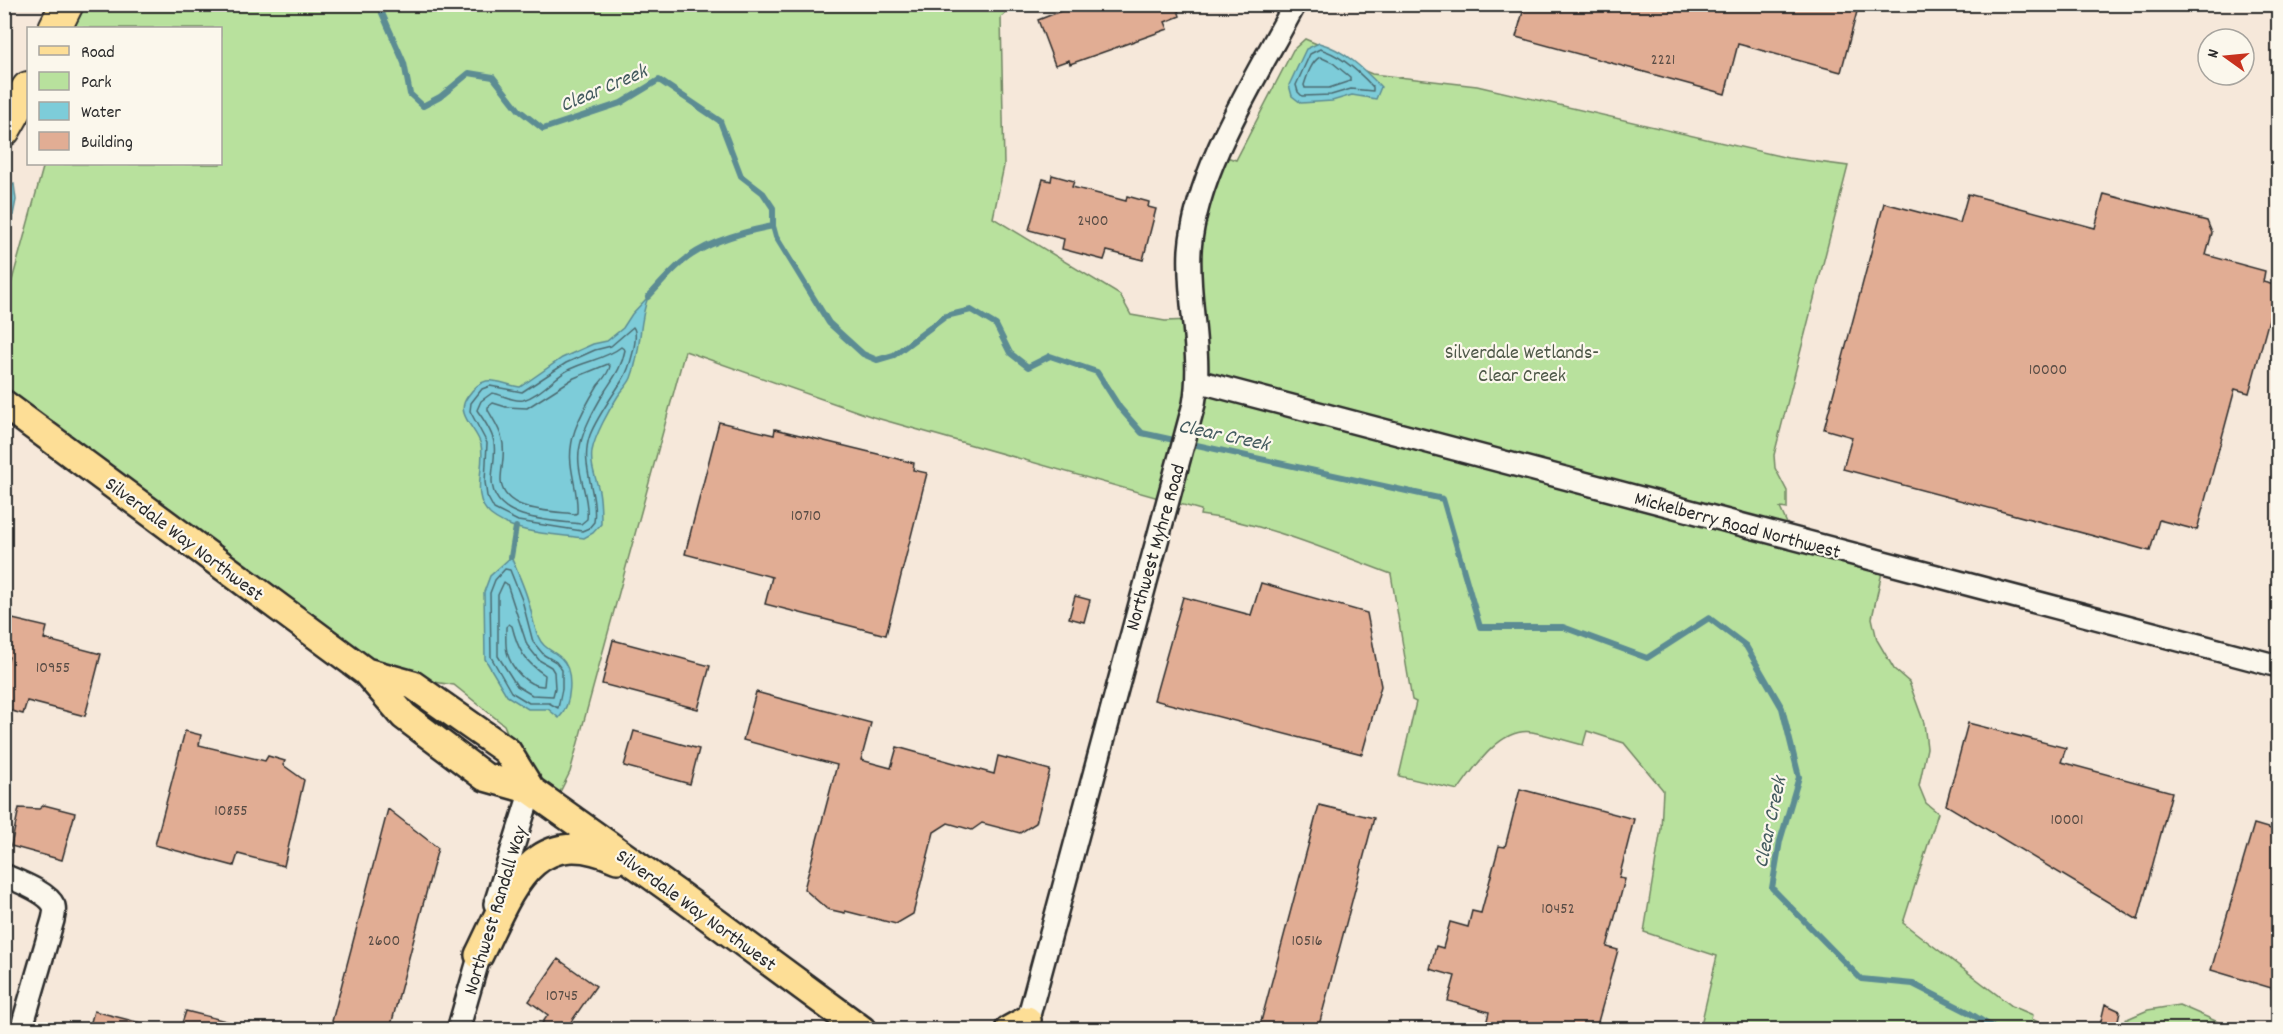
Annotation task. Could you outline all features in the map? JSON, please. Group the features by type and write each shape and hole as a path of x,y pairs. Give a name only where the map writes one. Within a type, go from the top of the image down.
{"highway":[{"path":"56,27 67,4"},
{"path":"4,130 27,90"}],"main road":[{"name":"Silverdale Way Northwest","path":"4,404 366,672 404,716 485,777 531,790 862,1029"},
{"path":"479,955 520,878 541,856 568,849 587,850 609,855 645,871"}],"street":[{"name":"Northwest Myhre Road","path":"1020,1026 1188,428 1197,381 1190,287 1190,250 1195,217 1212,165 1227,132 1295,4"},
{"name":"Mickelberry Road Northwest","path":"1197,381 2278,666"},
{"name":"Northwest Randall Way","path":"458,1029 531,790"},
{"path":"4,875 40,892 50,899 55,907 21,1029"}],"green space":[{"name":"Silverdale Wetlands- Clear Creek","path":"76,5 1015,5 1001,17 1004,166 993,218 1120,295 1131,315 1165,321 1192,320 1190,298 1217,154 1236,160 1293,50 1305,39 1324,47 1348,64 1372,74 1477,86 1788,158 1848,166 1774,455 1775,468 1787,491 1787,509 1780,508 1794,539 1884,563 1872,618 1877,640 1894,669 1909,682 1924,723 1927,748 1919,786 1926,803 1938,813 1903,923 2012,1006 2033,1015 2032,1019 2051,1029 1700,1029 1717,956 1644,932 1661,829 1663,790 1624,743 1587,731 1583,745 1538,733 1520,732 1499,742 1489,751 1458,790 1399,776 1416,702 1412,700 1391,574 1273,531 1200,515 1201,510 873,417 685,351 570,772 553,806 531,790 504,725 454,685 366,672 5,404 5,306 44,165 222,165 222,27 66,27"},
{"path":"2179,1005 2234,1029 2129,1029 2125,1020 2148,1010"}],"water":[{"path":"1319,43 1345,55 1368,73 1381,87 1376,99 1352,95 1332,101 1301,103 1292,96 1289,85 1306,49"},
{"path":"14,184 16,200 5,256 5,187"},
{"path":"648,297 631,378 607,415 592,451 600,495 601,524 593,533 584,538 523,530 491,515 484,508 479,491 481,445 463,411 468,396 480,383 486,381 498,381 520,387 562,358 593,344 607,341 623,328"},
{"path":"511,557 540,640 545,647 561,658 568,671 569,697 559,718 548,709 528,709 507,696 485,659 484,592 490,576"}],"building":[{"path":"1079,4 1176,4 1180,16 1165,22 1168,29 1070,64 1069,60 1055,65 1038,20"},
{"path":"1525,4 1859,4 1841,72 1738,44 1725,94 1516,37"},
{"path":"1052,175 1074,181 1072,187 1126,201 1127,196 1149,202 1148,207 1156,209 1143,260 1107,251 1104,260 1062,249 1064,239 1029,230 1043,179 1051,181"},
{"path":"1968,194 2095,228 2104,194 2207,221 2212,233 2206,255 2265,271 2263,282 2278,286 2249,393 2235,389 2197,530 2159,520 2150,551 1843,469 1852,437 1824,429 1884,203 1960,223"},
{"path":"719,422 774,435 775,429 886,456 914,463 913,470 927,473 886,635 765,604 772,577 685,554"},
{"path":"1261,583 1367,613 1381,686 1362,754 1154,700 1183,597 1251,615"},
{"path":"1075,596 1090,600 1084,622 1069,618"},
{"path":"4,617 47,627 44,639 101,654 85,716 27,701 23,714 4,709 4,674 9,657 4,656"},
{"path":"613,640 710,666 698,709 602,684"},
{"path":"756,692 871,723 861,760 891,768 897,747 994,774 998,756 1050,770 1036,823 1020,833 982,823 972,830 948,823 934,832 913,914 896,924 845,911 845,913 827,909 804,889 837,765 743,740"},
{"path":"1968,723 2066,748 2061,762 2172,792 2138,920 1946,805"},
{"path":"185,731 201,735 199,745 265,761 268,756 285,761 283,765 304,780 284,866 238,854 234,866 155,845"},
{"path":"634,731 699,749 690,784 624,766"},
{"path":"1520,789 1634,819 1619,878 1625,879 1607,947 1618,950 1596,1029 1485,1029 1489,1012 1448,1001 1455,976 1430,969 1436,946 1443,948 1450,922 1468,927 1472,911 1481,913 1499,846 1505,847"},
{"path":"44,805 75,813 62,860 11,846 19,808 39,809"},
{"path":"1319,805 1374,818 1318,1029 1259,1029"},
{"path":"388,809 438,848 390,1029 330,1029"},
{"path":"2254,824 2278,831 2278,990 2211,970"},
{"path":"558,959 596,986 566,1029 538,1029 548,1015 529,1001"},
{"path":"2105,1004 2120,1011 2116,1029 2099,1029"},
{"path":"94,1011 145,1024 144,1029 89,1029"},
{"path":"186,1011 238,1024 237,1029 180,1029"}],"waterway":[{"name":"Clear Creek","path":"378,4 404,63 410,94 423,106 440,97 469,73 493,77 519,110 543,129 621,103 659,80 720,121 741,176 763,193 773,208 773,226 776,237 829,323 863,354 877,360 894,355 946,316 971,310 996,325 1010,353 1028,367 1050,356 1097,372 1120,408 1142,433 1443,499 1480,627 1563,627 1647,658 1709,618 1746,646 1782,708 1799,777 1780,841 1772,888 1861,979 1913,984 1968,1012 1997,1030"},
{"path":"648,297 677,267 701,249 749,231 773,226"},
{"path":"511,557 516,527"}]}
